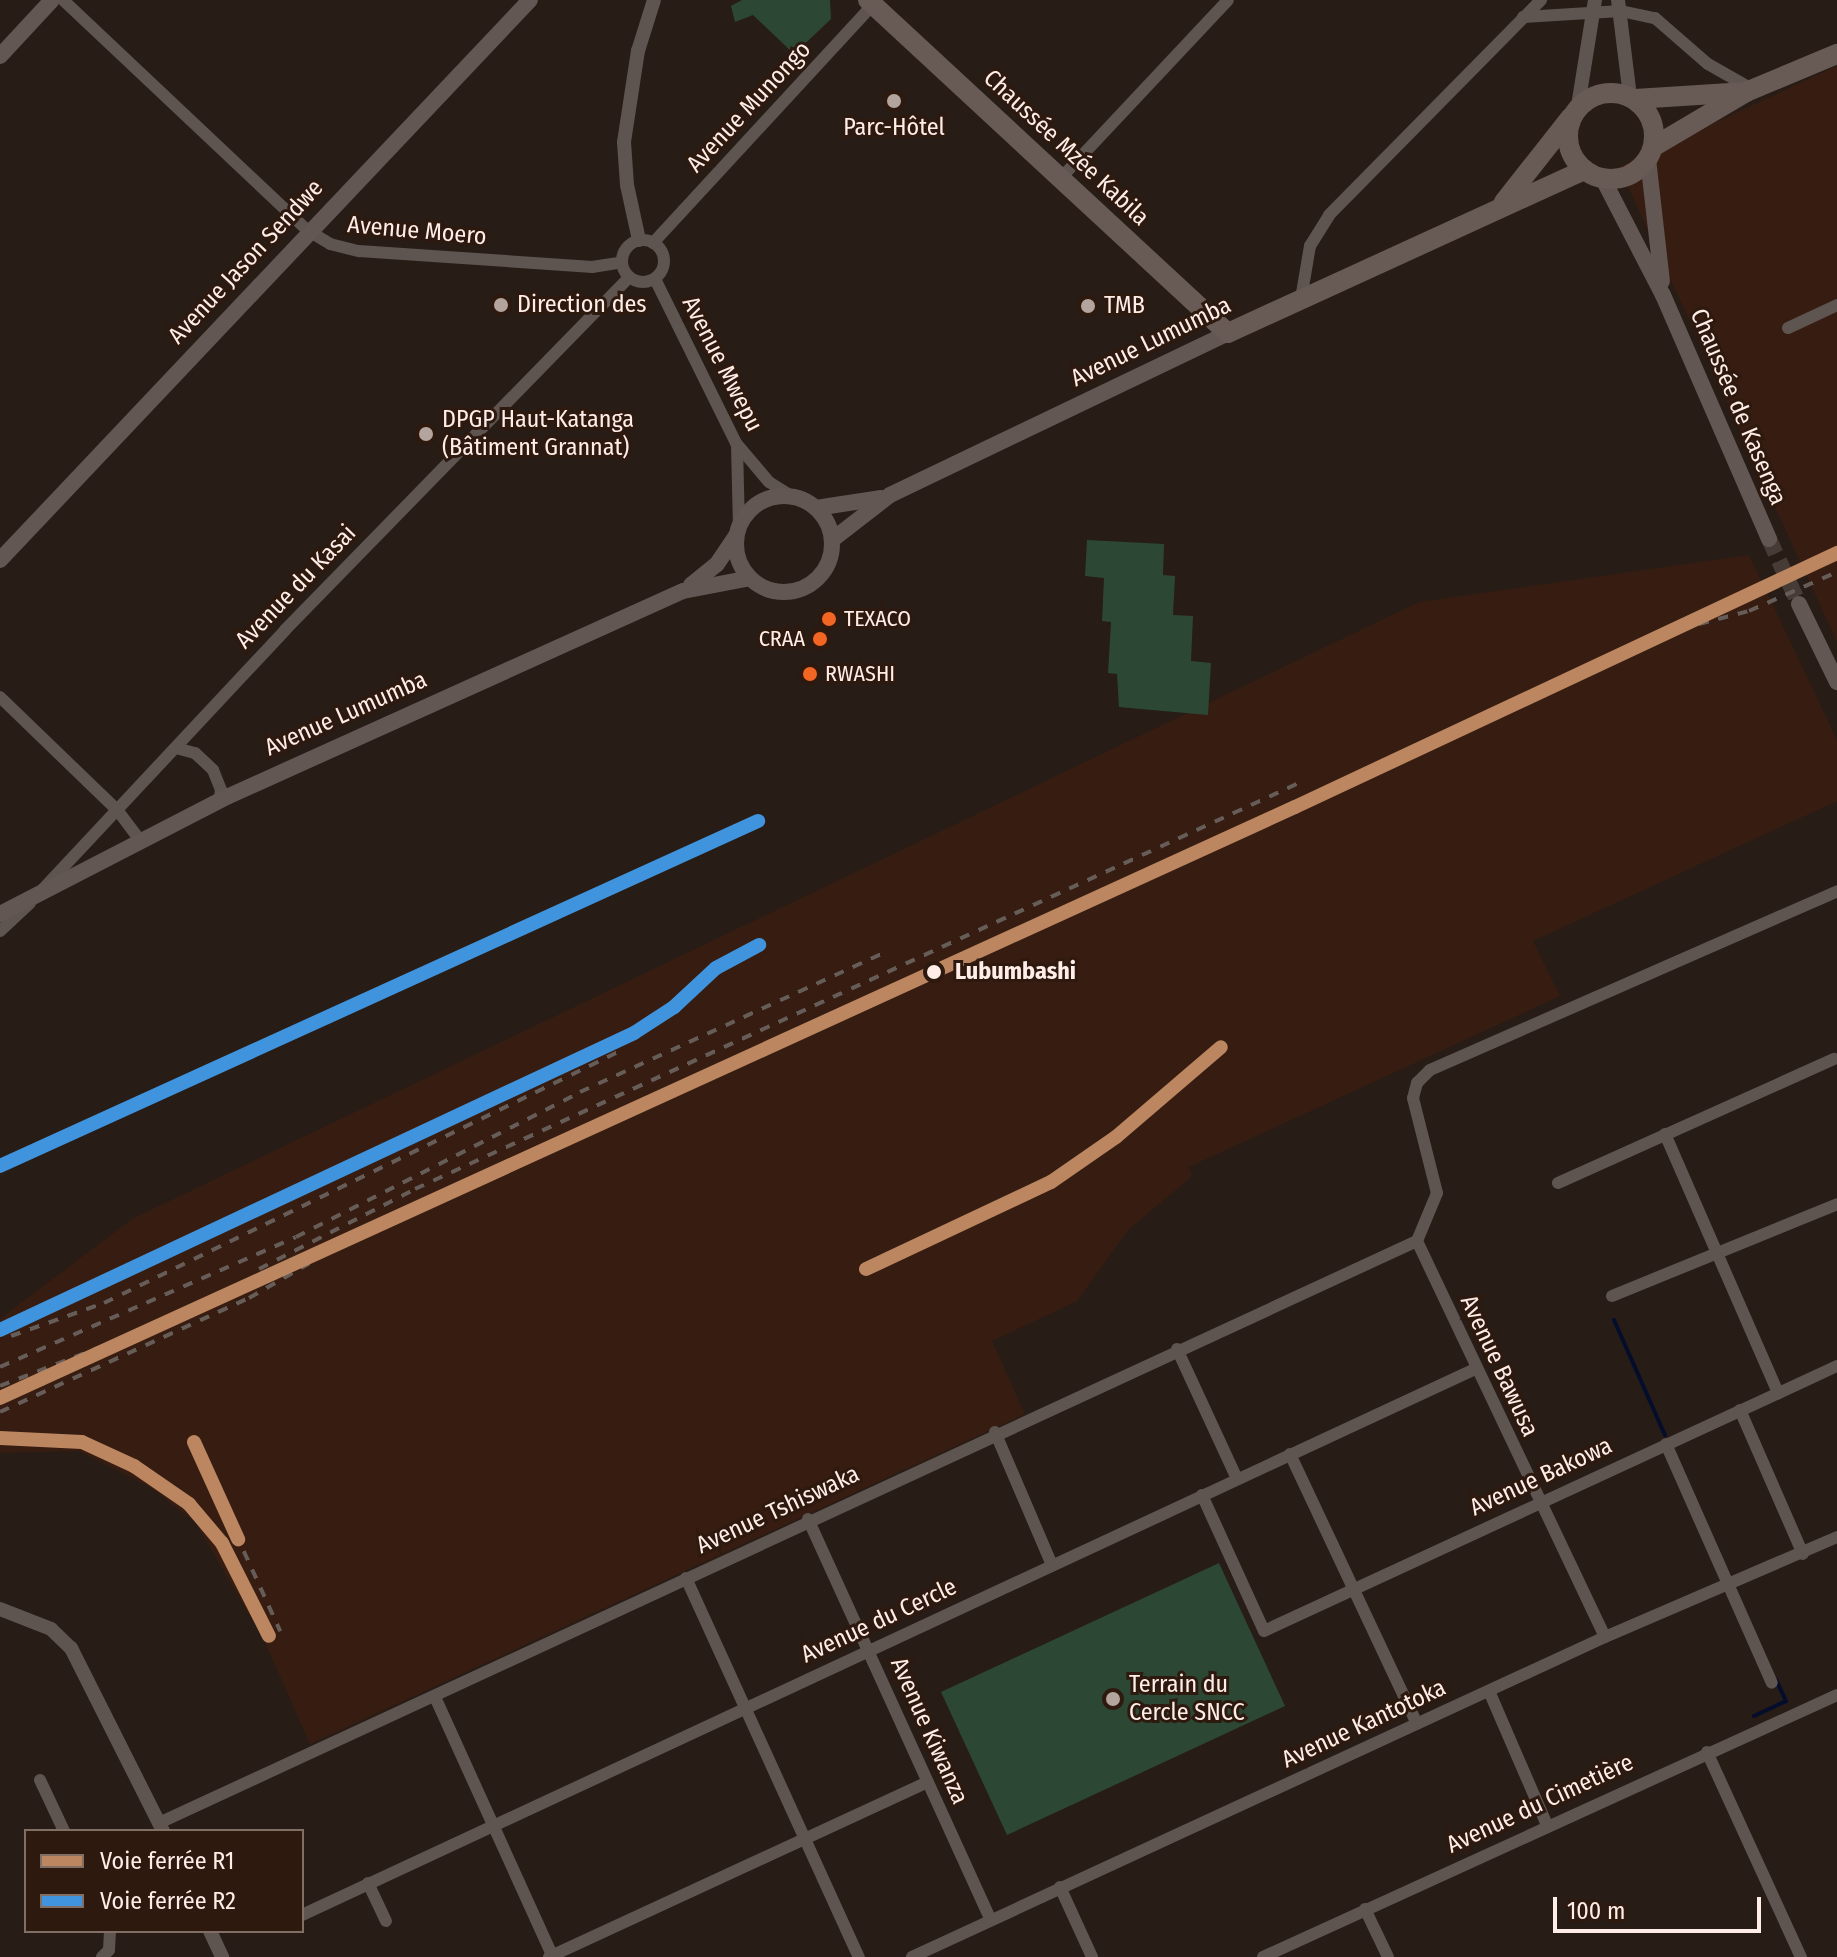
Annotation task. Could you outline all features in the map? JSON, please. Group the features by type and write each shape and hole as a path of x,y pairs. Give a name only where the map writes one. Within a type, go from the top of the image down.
{"highway":[{"name":"Chaussée Mzée Kabila","path":"872,1 1228,333"},
{"name":"Avenue Lumumba","path":"1228,333 1502,205 1594,174 1628,176 1650,153 1749,91 1836,54"},
{"name":"Avenue Lumumba","path":"1502,205 1575,111 1602,93 1632,98 1749,91"},
{"path":"1632,98 1652,121 1650,153"},
{"path":"1575,111 1568,145 1594,174"}],"main road":[{"path":"0,56 52,0"},
{"name":"Avenue Jason Sendwe","path":"0,560 307,230 530,0"},
{"path":"1650,153 1663,295"},
{"path":"1594,174 1663,295"},
{"name":"Chaussée de Kasenga","path":"1663,295 1769,539"},
{"name":"Avenue Lumumba","path":"832,540 890,495 1228,333"},
{"path":"683,591 717,564 756,504 791,496 816,508 849,506 890,495"},
{"path":"737,532 737,555 750,578 773,591 800,589 823,572 832,540 816,508"},
{"path":"683,591 750,578"},
{"name":"Avenue Lumumba","path":"0,914 219,801 683,591"},
{"path":"1799,604 1837,682"}],"street":[{"name":"Avenue Moero","path":"63,0 307,230 330,244 359,251 592,267 622,262"},
{"path":"646,242 627,248 622,262 629,277 642,283 655,279 664,265 646,242 627,185 624,142 638,51 654,0"},
{"path":"1060,179 1228,0"},
{"path":"1301,299 1310,246 1329,215 1541,0"},
{"name":"Avenue Munongo","path":"646,242 872,1"},
{"path":"1523,17 1594,6 1619,6 1655,18 1708,64 1749,91"},
{"path":"1575,111 1594,6"},
{"path":"1619,6 1632,98"},
{"name":"Avenue du Kasai","path":"0,931 37,897 629,277"},
{"name":"Avenue Mwepu","path":"655,279 736,443 769,482 791,496"},
{"path":"1788,328 1837,305"},
{"path":"736,443 737,532"},
{"path":"0,697 118,811 141,841"},
{"path":"176,748 195,753 213,770 221,790 219,801"},
{"path":"1417,1241 1437,1193 1413,1098 1417,1083 1430,1070 1837,891"},
{"path":"1558,1183 1834,1059"},
{"path":"1665,1134 1778,1393"},
{"path":"1612,1296 1837,1204"},
{"name":"Avenue Tshiswaka","path":"161,1827 808,1519 1417,1241"},
{"name":"Avenue Bawusa","path":"1417,1241 1475,1369 1605,1637"},
{"path":"1177,1349 1237,1479"},
{"name":"Avenue Bakowa","path":"1202,1495 1264,1631 1837,1366"},
{"name":"Avenue du Cercle","path":"304,1914 1475,1369"},
{"path":"1740,1410 1803,1554"},
{"path":"995,1432 1052,1565"},
{"path":"1666,1444 1772,1683"},
{"path":"1290,1454 1417,1724"},
{"name":"Avenue Kiwanza","path":"808,1519 990,1919"},
{"name":"Avenue Kantotoka","path":"912,1957 1605,1637 1837,1537"},
{"path":"686,1578 859,1957"},
{"path":"0,1609 51,1629 71,1648 161,1827"},
{"path":"1489,1691 1547,1825"},
{"name":"Avenue du Cimetière","path":"1263,1957 1837,1695"},
{"path":"435,1697 551,1956 928,1782"},
{"path":"1707,1752 1801,1957"},
{"path":"40,1780 63,1829"},
{"path":"368,1883 386,1921"},
{"path":"1060,1887 1092,1957"},
{"path":"1365,1909 1388,1957"},
{"path":"102,1957 109,1950 110,1933"},
{"path":"211,1933 222,1957"}],"shaded area":[{"path":"1837,66 1837,642 1619,167"},
{"path":"1749,555 1837,740 1837,801 1533,941 1560,996 1189,1167 1192,1176 1128,1230 1077,1301 992,1341 1025,1414 310,1744 263,1638 195,1522 151,1488 79,1451 0,1453 0,1319 132,1219 1419,602"}],"green space":[{"path":"742,0 830,0 831,19 794,54 753,15 735,22 731,6"},
{"path":"1087,540 1164,544 1163,575 1175,576 1173,615 1193,616 1191,661 1211,663 1208,715 1119,707 1117,674 1108,673 1111,622 1102,621 1104,578 1085,576"},
{"name":"Terrain du Cercle SNCC","path":"1219,1563 1285,1706 1007,1835 941,1692"}],"waterway":[{"path":"1614,1320 1665,1435"},
{"path":"1754,1716 1786,1701 1776,1680"}],"tunnel":[{"path":"1769,539 1799,604"}],"railway":[{"path":"1699,624 1749,611 1837,572"},
{"path":"259,1269 415,1189 1301,782"},
{"path":"0,1166 758,821"},
{"path":"0,1330 634,1033 674,1007 716,968 759,945"},
{"path":"0,1367 296,1237 580,1092 882,954"},
{"path":"866,1269 1051,1182 1116,1137 1221,1047"},
{"path":"11,1336 104,1303 618,1052"},
{"path":"0,1412 249,1298 362,1233"},
{"path":"0,1386 175,1318"},
{"path":"0,1438 82,1442 134,1466 189,1504 222,1543 269,1636"},
{"path":"194,1442 280,1631"}],"rail line":[{"name":"R1","path":"0,1398 1295,807 1837,553"},
{"name":"R2","path":"0,1166 758,821"},
{"name":"R2","path":"0,1330 634,1033 674,1007 716,968 759,945"},
{"name":"R1","path":"866,1269 1051,1182 1116,1137 1221,1047"},
{"name":"R1","path":"0,1438 82,1442 134,1466 189,1504 222,1543 269,1636"},
{"name":"R1","path":"194,1442 238,1539"}],"place":[{"name":"Parc-Hôtel","path":"894,101"},
{"name":"Direction des","path":"501,305"},
{"name":"TMB","path":"1088,306"},
{"name":"DPGP Haut-Katanga (Bâtiment Grannat)","path":"426,434"},
{"name":"TEXACO","path":"829,619"},
{"name":"CRAA","path":"820,639"},
{"name":"RWASHI","path":"810,674"},
{"name":"Lubumbashi","path":"934,972"},
{"name":"Terrain du Cercle SNCC","path":"1113,1699"}]}
